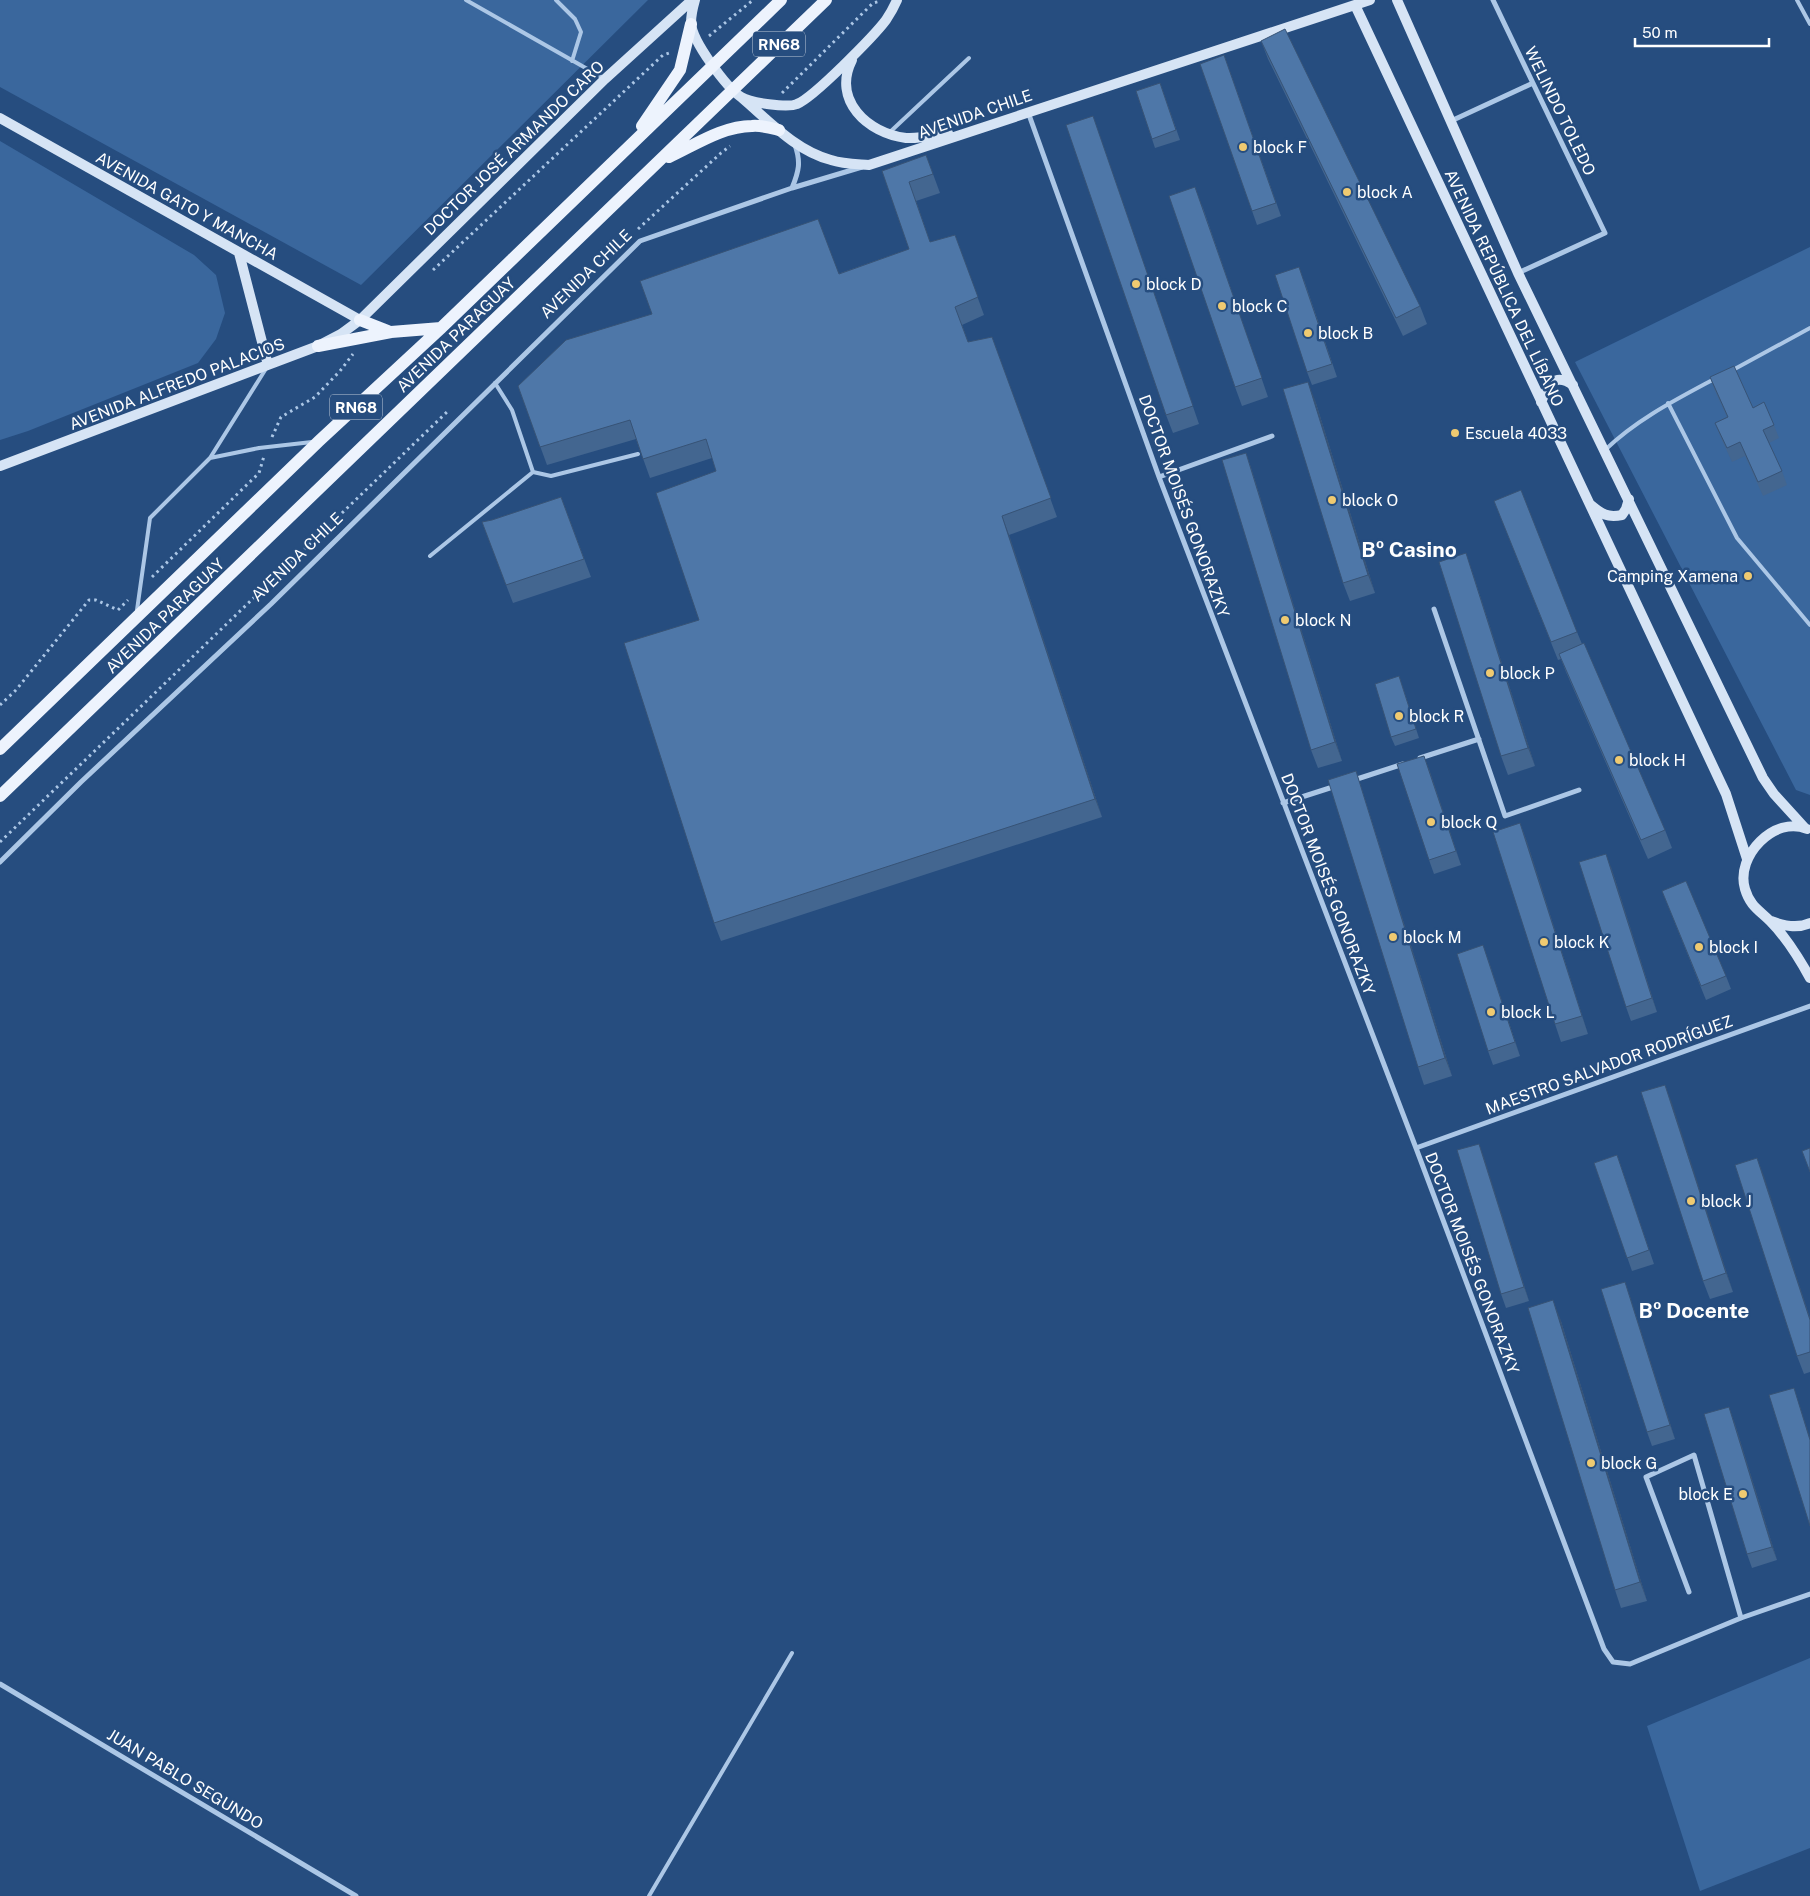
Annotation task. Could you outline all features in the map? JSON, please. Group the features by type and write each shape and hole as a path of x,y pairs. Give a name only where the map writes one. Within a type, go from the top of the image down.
{"main road":[{"name":"AVENIDA PARAGUAY","path":"0,749 319,442 624,153 713,64 781,0"},
{"name":"AVENIDA PARAGUAY","path":"0,796 826,0"},
{"path":"624,153 680,70 691,24"},
{"path":"660,161 733,128 754,126 779,130"},
{"path":"360,320 391,332"},
{"path":"318,346 391,332 441,328"}],"street":[{"path":"694,0 691,24 697,43 742,98 794,142 829,160 869,165"},
{"name":"DOCTOR JOSÉ ARMANDO CARO","path":"360,320 605,79 694,0"},
{"path":"742,98 776,105 798,104 856,52 885,21 896,0"},
{"name":"AVENIDA CHILE","path":"0,862 271,604 640,241 792,188 869,165 1370,0"},
{"name":"AVENIDA REPÚBLICA DEL LÍBANO","path":"1397,0 1518,273 1606,450 1763,778 1774,794 1808,829"},
{"name":"WELINDO TOLEDO","path":"1493,0 1605,233 1518,273"},
{"name":"AVENIDA REPÚBLICA DEL LÍBANO","path":"1355,5 1726,794 1747,859"},
{"path":"856,52 846,72 845,83 855,111 868,123 888,134 906,138 923,138 976,129"},
{"path":"1451,122 1533,83"},
{"name":"DOCTOR MOISÉS GONORAZKY","path":"1027,112 1159,478 1416,1148 1604,1649 1613,1662 1630,1664 1741,1618"},
{"name":"AVENIDA GATO Y MANCHA","path":"0,118 360,320"},
{"path":"792,188 800,168 800,157 794,142"},
{"path":"239,253 268,365"},
{"name":"AVENIDA ALFREDO PALACIOS","path":"0,466 318,346 341,334 360,320"},
{"path":"1541,402 1548,385 1557,379 1564,379 1573,385"},
{"path":"1159,478 1272,436"},
{"path":"1588,502 1603,515 1611,517 1622,515 1629,499"},
{"path":"1434,609 1505,816 1579,790"},
{"path":"1348,782 1479,739"},
{"path":"1283,803 1339,785"},
{"path":"1808,829 1797,826 1776,831 1760,839 1747,859 1743,872 1744,888 1756,910 1770,921 1799,956 1810,978"},
{"path":"1770,921 1795,927 1810,923"},
{"name":"MAESTRO SALVADOR RODRÍGUEZ","path":"1416,1148 1810,1006"},
{"path":"1689,1592 1646,1477 1694,1456 1741,1618 1810,1594"},
{"name":"JUAN PABLO SEGUNDO","path":"0,1684 356,1896"}],"lane":[{"path":"466,0 605,79"},
{"path":"556,0 575,19 581,32 572,61"},
{"path":"1797,0 1810,24"},
{"path":"888,134 969,58"},
{"path":"1727,373 1810,328"},
{"path":"136,619 150,518 210,458 268,365"},
{"path":"1606,450 1623,432 1668,403 1719,377"},
{"path":"495,383 512,410 533,472"},
{"path":"1668,403 1737,538 1810,625"},
{"path":"210,458 259,448 319,442"},
{"path":"533,472 551,476 638,454"},
{"path":"430,556 533,472"},
{"path":"649,1896 792,1653"}],"shaded area":[{"path":"0,0 648,0 361,285 0,87"},
{"path":"0,141 194,255 216,275 225,313 216,339 198,363 28,431 0,440"},
{"name":"Camping Xamena","path":"1810,247 1810,795 1796,790 1575,362"},
{"path":"1810,1658 1810,1848 1700,1891 1647,1726"}],"building":[{"name":"block A","path":"1285,29 1420,306 1396,318 1261,41"},
{"name":"block F","path":"1224,55 1276,203 1252,211 1200,64"},
{"path":"1160,83 1176,130 1152,139 1136,91"},
{"name":"block D","path":"1093,116 1193,406 1166,415 1066,125"},
{"path":"926,155 933,174 909,182 930,242 955,235 978,297 955,307 968,342 992,337 1051,498 1002,516 1095,799 714,923 624,643 699,620 656,493 716,471 706,439 643,459 630,420 540,447 518,386 566,340 652,314 640,281 818,219 839,274 909,249 882,171"},
{"name":"block C","path":"1195,187 1262,378 1235,387 1169,196"},
{"name":"block B","path":"1299,267 1332,364 1307,372 1275,275"},
{"path":"1734,366 1753,408 1764,402 1774,425 1763,430 1782,471 1758,482 1740,442 1727,448 1715,423 1728,417 1710,377"},
{"name":"block O","path":"1308,382 1368,575 1343,583 1283,389"},
{"name":"block N","path":"1246,453 1335,742 1311,750 1222,460"},
{"path":"1521,490 1577,632 1551,642 1494,501"},
{"path":"561,497 584,559 506,585 482,522"},
{"name":"block P","path":"1466,553 1528,748 1501,756 1439,562"},
{"name":"block H","path":"1584,643 1665,830 1641,840 1559,654"},
{"name":"block R","path":"1399,676 1416,729 1391,737 1375,684"},
{"name":"block Q","path":"1424,756 1456,851 1429,860 1397,764"},
{"name":"block M","path":"1356,771 1445,1058 1418,1067 1328,780"},
{"name":"block K","path":"1520,823 1582,1016 1555,1024 1493,832"},
{"path":"1606,854 1652,998 1626,1007 1579,862"},
{"name":"block I","path":"1686,881 1726,976 1701,986 1662,891"},
{"name":"block L","path":"1483,945 1515,1042 1488,1051 1457,954"},
{"name":"block J","path":"1665,1085 1726,1273 1703,1281 1641,1092"},
{"path":"1479,1144 1524,1287 1501,1294 1457,1150"},
{"path":"1810,1148 1810,1172 1802,1151"},
{"path":"1617,1155 1649,1250 1627,1258 1594,1163"},
{"path":"1757,1158 1810,1320 1810,1352 1797,1356 1735,1165"},
{"path":"1625,1282 1670,1425 1647,1432 1601,1289"},
{"name":"block G","path":"1553,1300 1640,1582 1615,1590 1528,1308"},
{"path":"1794,1388 1810,1440 1810,1526 1769,1395"},
{"name":"block E","path":"1729,1407 1772,1547 1747,1554 1704,1414"}],"place":[{"name":"block F","path":"1243,147"},
{"name":"block A","path":"1347,192"},
{"name":"block D","path":"1136,284"},
{"name":"block C","path":"1222,306"},
{"name":"block B","path":"1308,333"},
{"name":"Escuela 4033","path":"1455,433"},
{"name":"block O","path":"1332,500"},
{"name":"Camping Xamena","path":"1748,576"},
{"name":"block N","path":"1285,620"},
{"name":"block P","path":"1490,673"},
{"name":"block R","path":"1399,716"},
{"name":"block H","path":"1619,760"},
{"name":"block Q","path":"1431,822"},
{"name":"block M","path":"1393,937"},
{"name":"block K","path":"1544,942"},
{"name":"block I","path":"1699,947"},
{"name":"block L","path":"1491,1012"},
{"name":"block J","path":"1691,1201"},
{"name":"block G","path":"1591,1463"},
{"name":"block E","path":"1743,1494"}],"district":[{"name":"Bº Casino","path":"1409,549"},
{"name":"Bº Docente","path":"1694,1310"}]}
